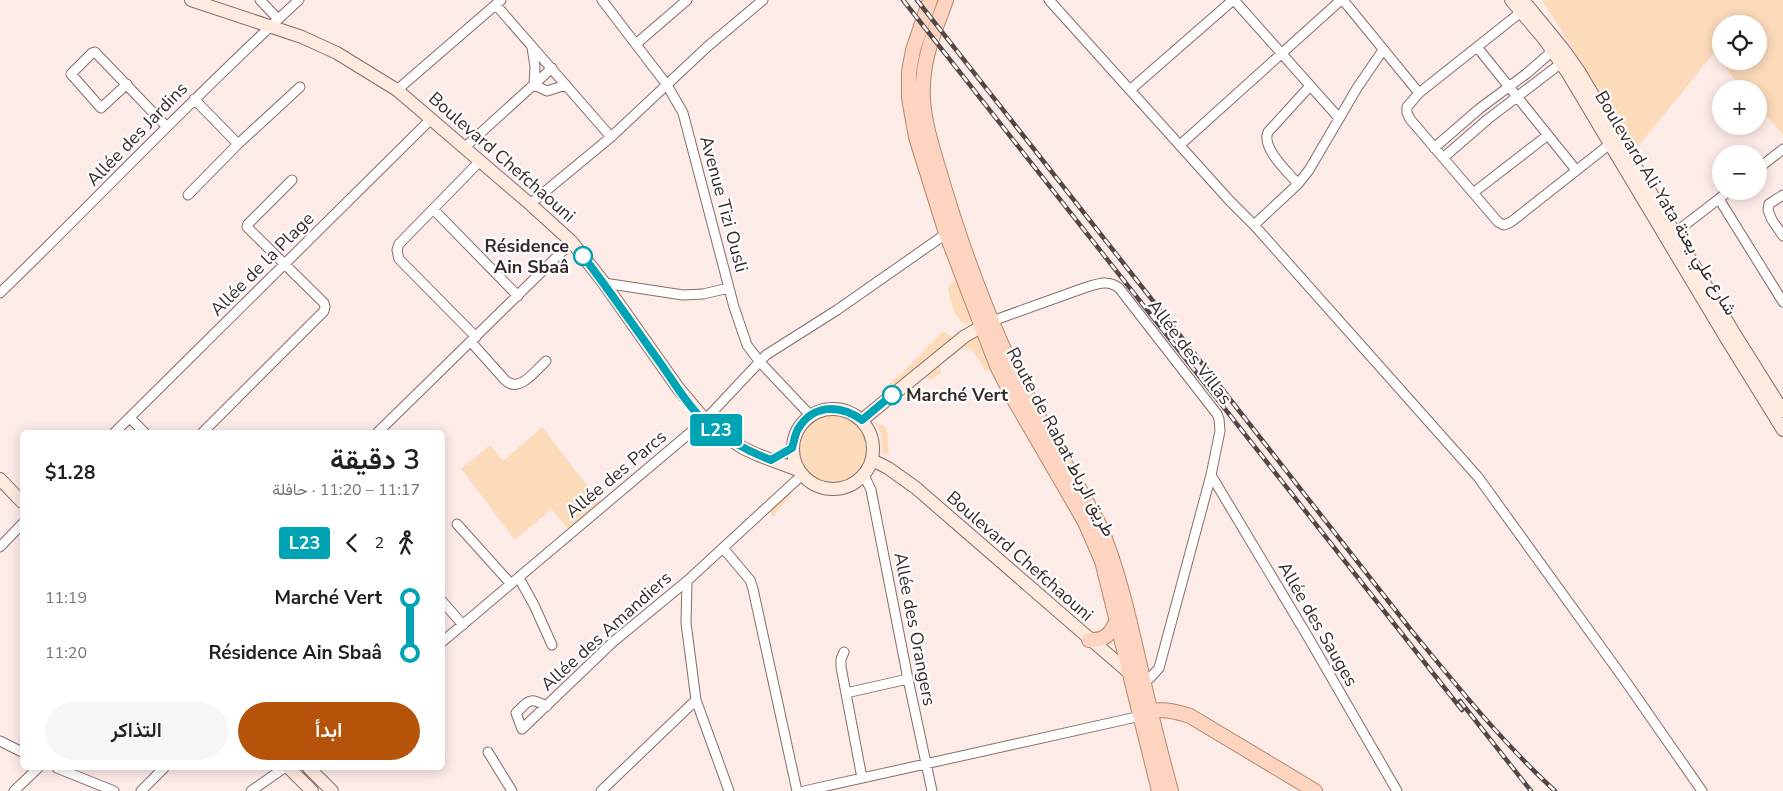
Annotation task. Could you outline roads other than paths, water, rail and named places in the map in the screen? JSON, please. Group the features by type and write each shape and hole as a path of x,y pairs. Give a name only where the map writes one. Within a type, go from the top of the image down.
{"main road":[{"name":"Route de Rabat طريق الرباط","path":"930,0 913,50 909,72 909,98 916,137 987,324 1007,386 1085,522 1096,545 1117,620 1137,678"},
{"name":"Route de Rabat طريق الرباط","path":"946,0 925,59 922,95 951,230"},
{"name":"Route de Rabat طريق الرباط","path":"987,324 1099,524 1106,540 1118,581 1159,791"},
{"path":"1089,640 1096,641 1105,638 1112,631 1117,620"},
{"path":"1145,713 1175,711 1190,716 1315,791"},
{"name":"Route de Rabat طريق الرباط","path":"1145,713 1171,791"}],"street":[{"name":"Boulevard Chefchaouni","path":"191,0 274,22 337,53 397,90 572,242 704,421 743,448 800,472"},
{"path":"260,0 274,22"},
{"name":"Allée des Jardins","path":"0,294 194,99 299,0"},
{"name":"Avenue Tizi Ousli","path":"602,0 667,85 682,114 729,288 747,345 759,361 810,415"},
{"path":"636,44 686,0"},
{"path":"530,204 611,137 707,47 763,0"},
{"path":"1049,0 1254,225 1478,477 1624,679 1702,791"},
{"path":"1130,90 1234,0 1339,118"},
{"path":"1180,145 1342,0 1419,94"},
{"name":"Boulevard Ali Yata شارع علي يعتة","path":"1511,0 1522,6 1565,60 1714,307 1783,430"},
{"path":"397,90 498,2 532,46 611,137"},
{"path":"1522,6 1408,105 1407,113 1410,119 1498,222 1506,224 1610,144"},
{"path":"532,46 535,67 534,85"},
{"path":"1477,47 1576,170"},
{"path":"1434,148 1556,47"},
{"path":"1254,225 1298,184 1315,161 1357,88 1383,50"},
{"path":"127,84 101,108 71,74 93,52 127,84 167,126"},
{"path":"1444,158 1488,118 1565,60"},
{"name":"Boulevard Ali Yata شارع علي يعتة","path":"1565,60 1610,144 1671,236"},
{"path":"464,148 552,68"},
{"path":"534,85 547,91 566,85"},
{"path":"188,195 238,144 300,86"},
{"path":"1298,184 1271,152 1266,139 1268,132 1310,86"},
{"path":"194,99 238,144"},
{"name":"Allée de la Plage","path":"118,430 431,119"},
{"path":"1473,193 1548,135"},
{"path":"1767,162 1783,149"},
{"path":"479,162 399,244 397,252 399,259 473,339 511,385 524,381 546,362"},
{"path":"205,430 324,311 324,303 247,227 292,180"},
{"path":"1783,194 1769,204 1768,210 1783,236"},
{"path":"1671,236 1719,200 1783,302"},
{"path":"434,209 518,296"},
{"name":"Allée des Parcs","path":"445,640 704,421 766,355 844,305 951,230"},
{"path":"380,430 572,242"},
{"path":"604,283 683,295 703,294 729,288"},
{"name":"Allée des Villas","path":"862,420 965,336 987,324 1100,283 1113,283 1119,288 1217,414 1220,431 1211,475 1159,668 1152,676 1137,678"},
{"name":"Boulevard Ali Yata شارع علي يعتة","path":"1714,307 1781,403"},
{"path":"836,409 852,413 862,420 870,432 874,446 872,460 864,475 856,483 845,488 833,490 816,486 800,472 794,460 792,448 797,430 810,415 820,410 836,409"},
{"path":"130,418 142,430"},
{"path":"771,460 792,448"},
{"name":"Boulevard Chefchaouni","path":"872,460 888,468 916,488 1089,640 1137,678"},
{"name":"Allée des Amandiers","path":"547,706 613,642 687,581 723,548 800,472"},
{"name":"Allée des Orangers","path":"864,475 871,490 932,791"},
{"name":"Allée des Sauges","path":"1211,475 1397,791"},
{"path":"0,479 20,500"},
{"path":"457,524 511,584"},
{"path":"0,547 20,526"},
{"path":"723,548 750,580 754,588 797,791"},
{"path":"519,578 534,605 552,645"},
{"name":"Allée des Amandiers","path":"687,581 686,623 696,700 728,791"},
{"path":"445,604 463,625"},
{"path":"844,652 841,659 841,667 862,778"},
{"path":"846,693 908,679"},
{"path":"601,791 696,700"},
{"path":"804,791 830,788 862,778 1145,713"},
{"path":"0,741 20,751"},
{"path":"488,752 512,791"},
{"path":"14,791 36,770"},
{"path":"62,770 114,791"},
{"path":"141,791 162,770"},
{"path":"251,791 281,770"},
{"path":"292,770 312,791"},
{"path":"311,770 332,791"}],"railway":[{"path":"903,0 1462,710"},
{"path":"917,0 1411,630 1498,733 1555,791"},
{"path":"1460,701 1531,791"}],"place":[{"name":"Résidence Ain Sbaâ","path":"583,256"},
{"name":"Marché Vert","path":"892,395"}]}
